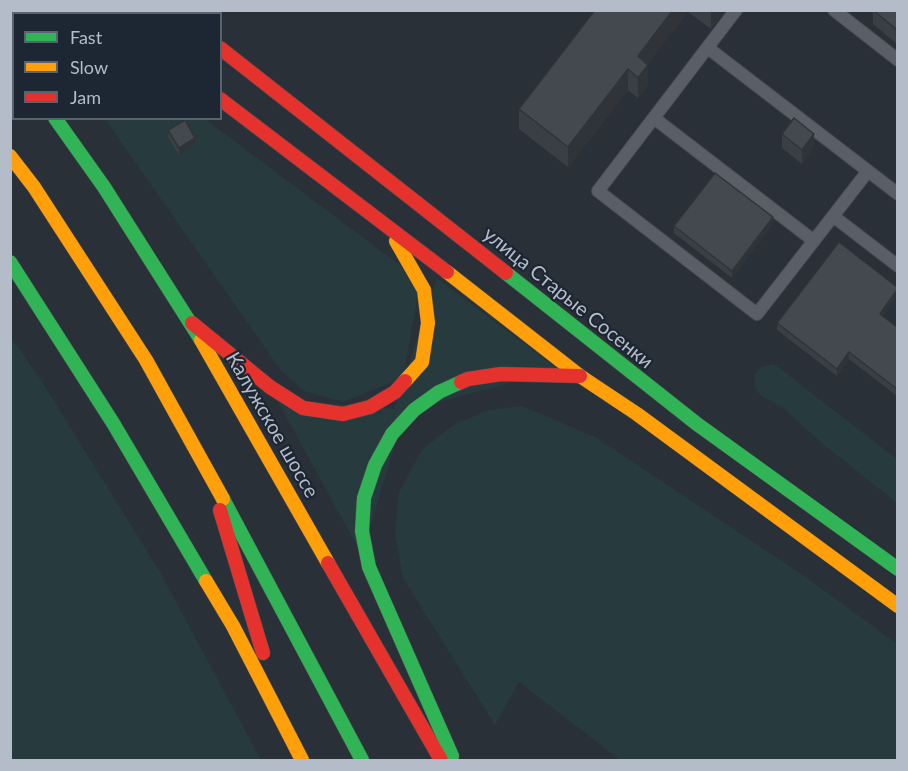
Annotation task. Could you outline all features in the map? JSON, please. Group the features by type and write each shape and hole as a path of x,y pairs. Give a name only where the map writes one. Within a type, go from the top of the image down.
{"main road":[{"name":"улица Старые Сосенки","path":"222,50 652,389 897,569"},
{"path":"222,101 580,376 637,414 897,606"},
{"name":"Калужское шоссе","path":"56,120 104,187 189,320 441,760"},
{"path":"10,156 34,187 146,360 362,760"},
{"path":"189,320 270,387 303,408 343,414 370,407 395,392 422,362 428,323 424,290 388,226"},
{"path":"10,262 119,433 232,626 302,760"},
{"path":"454,760 369,567 362,531 364,498 375,465 392,435 414,410 439,393 468,379 501,374 580,376"},
{"path":"208,472 283,721"}],"lane":[{"path":"736,10 598,191 758,314 867,171"},
{"path":"834,10 897,60"},
{"path":"708,48 897,194"},
{"path":"654,118 814,241"},
{"path":"833,216 897,266"}],"green space":[{"path":"106,120 206,120 401,266 418,294 403,378 343,402 304,391 282,372"},
{"path":"437,278 559,370 405,411 362,555 276,398 394,409"},
{"path":"11,337 41,380 160,572 261,760 11,760"},
{"path":"774,364 897,459 897,503 823,444 783,408 761,396 755,387 754,375 761,367"},
{"path":"522,406 595,437 807,578 897,644 897,760 620,760 519,682 495,725 403,578 395,533 399,492 422,450 453,425 489,410"}],"building":[{"path":"595,10 673,10 638,56 648,65 638,78 628,69 568,147 519,109"},
{"path":"873,10 897,10 897,30"},
{"path":"794,118 814,134 802,150 782,134"},
{"path":"185,120 195,138 179,148 168,130"},
{"path":"715,173 773,217 732,271 674,226"},
{"path":"839,242 897,287 880,314 897,327 897,389 849,352 837,369 777,323"}],"traffic: fast":[{"path":"56,120 104,187 201,340"},
{"path":"10,262 113,423 206,581"},
{"path":"506,273 697,424 898,569"},
{"path":"452,756 369,567 362,531 364,498 375,465 392,434 414,410 439,392 461,382"},
{"path":"223,499 362,760"}],"traffic: slow":[{"path":"10,156 34,187 146,360 223,499"},
{"path":"396,241 424,290 428,323 422,362 405,381"},
{"path":"447,272 580,376 637,414 898,606"},
{"path":"201,340 328,563"},
{"path":"206,581 233,626 302,760"}],"traffic: jam":[{"path":"222,50 506,273"},
{"path":"222,101 447,272"},
{"path":"192,323 270,387 303,408 343,414 370,407 395,392 405,381"},
{"path":"461,382 501,374 580,376"},
{"path":"220,510 263,653"},
{"path":"328,563 441,760"}]}
